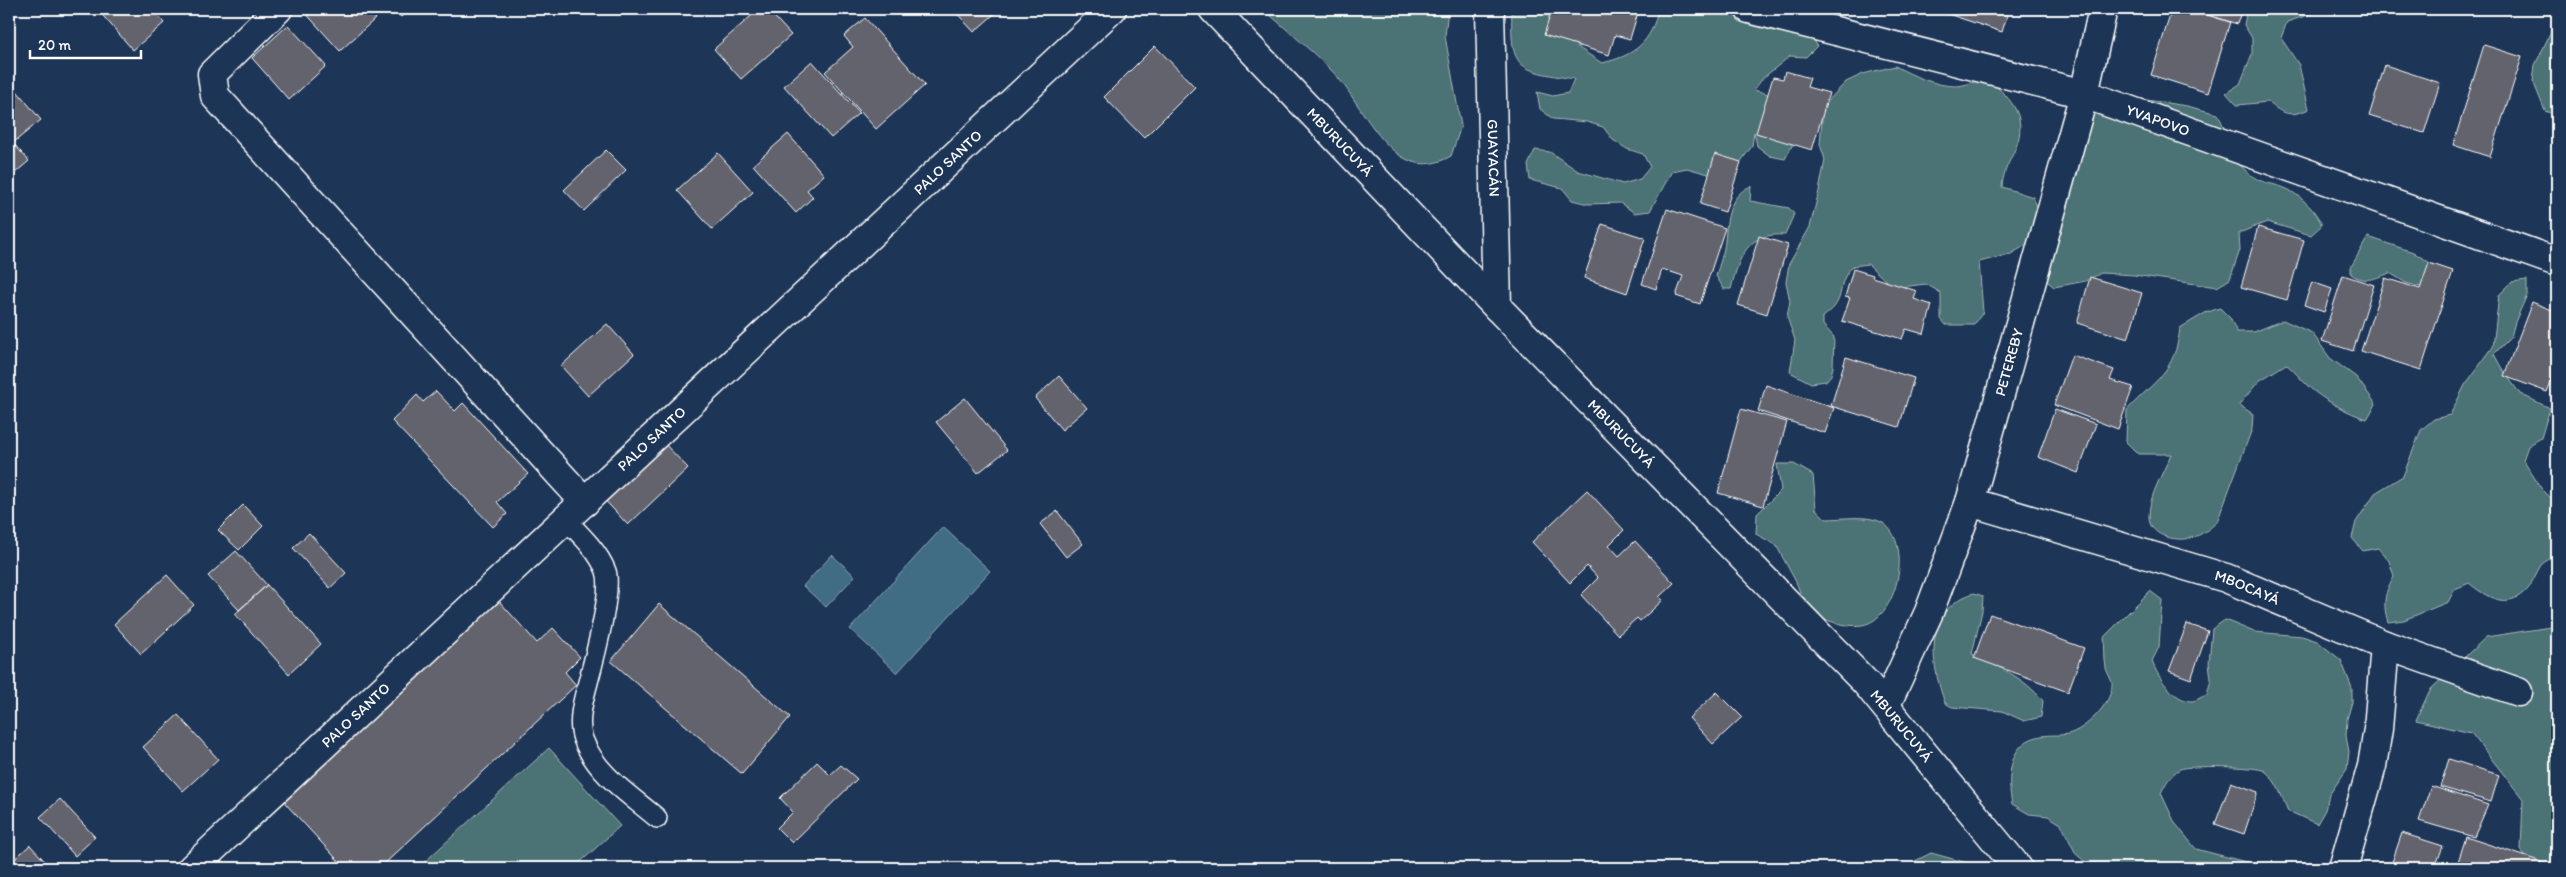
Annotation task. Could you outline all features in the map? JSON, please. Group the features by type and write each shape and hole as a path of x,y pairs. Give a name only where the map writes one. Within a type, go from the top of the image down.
{"street":[{"path":"278,9 212,74 215,96 576,511"},
{"name":"PALO SANTO","path":"192,868 1112,9"},
{"name":"MBURUCUYÁ","path":"1213,9 1498,307 1866,682 2018,868"},
{"name":"GUAYACÁN","path":"1490,9 1498,307"},
{"name":"YVAPOVO","path":"1749,9 2084,94 2557,262"},
{"name":"PETEREBY","path":"1886,705 1929,612 1970,502 2084,94 2103,9"},
{"name":"MBOCAYÁ","path":"1970,502 2226,578 2385,645 2518,692"},
{"path":"2343,868 2372,766 2378,729 2385,645"}],"lane":[{"path":"576,511 586,539 606,571 607,590 592,667 582,705 582,738 602,773 657,818"}],"green space":[{"path":"1263,9 1448,9 1445,36 1461,126 1451,156 1430,163 1412,162 1396,153 1382,139 1332,71"},
{"path":"1512,9 1545,9 1548,17 1561,33 1602,63 1632,52 1640,46 1651,30 1658,9 1702,9 1765,20 1811,32 1817,46 1806,57 1790,56 1763,78 1754,90 1768,94 1794,131 1792,146 1785,159 1770,156 1757,146 1754,132 1752,146 1734,171 1719,177 1687,168 1672,171 1650,211 1635,213 1620,203 1588,204 1572,200 1562,188 1530,180 1528,165 1535,150 1550,152 1578,171 1623,184 1640,179 1650,167 1643,154 1627,149 1613,140 1603,127 1587,122 1553,119 1540,109 1537,92 1553,96 1568,93 1574,79 1540,73 1528,69 1520,63 1515,55 1513,44"},
{"path":"2247,9 2326,9 2287,22 2281,38 2299,65 2309,109 2293,114 2278,110 2268,102 2237,105 2226,93 2240,84 2252,54 2252,38 2244,25"},
{"path":"2545,9 2557,9 2557,115 2545,111 2533,81 2535,65 2550,34 2553,18"},
{"path":"1895,66 1924,79 1947,86 1963,85 1986,78 2011,102 2019,120 2020,130 2018,142 2004,174 2002,187 2033,197 2039,211 2035,228 2026,245 2011,254 1979,262 1983,312 1974,325 1946,325 1941,319 1941,293 1926,284 1901,287 1887,282 1868,264 1853,266 1845,277 1838,301 1823,317 1823,325 1834,337 1831,375 1826,381 1811,383 1790,372 1795,340 1787,317 1790,301 1786,282 1789,264 1810,227 1819,191 1825,160 1820,144 1823,106 1846,82 1863,74"},
{"path":"2140,99 2187,106 2218,114 2233,152 2241,166 2257,179 2283,187 2299,197 2313,210 2322,225 2311,235 2267,222 2239,233 2240,250 2230,279 2217,287 2134,275 2101,273 2086,281 2054,287 2042,277 2068,133 2093,113 2110,116"},
{"path":"1751,186 1750,201 1789,208 1794,214 1785,235 1772,235 1753,242 1737,267 1731,289 1724,289 1716,276 1724,250 1730,209 1743,190"},
{"path":"2368,237 2413,252 2438,268 2424,288 2406,283 2390,273 2370,279 2356,277 2351,274 2351,267"},
{"path":"2527,280 2527,295 2515,322 2511,337 2494,354 2520,394 2550,408 2541,438 2528,446 2523,460 2541,488 2557,504 2557,554 2541,565 2527,589 2520,596 2512,599 2497,600 2469,583 2455,589 2448,602 2404,620 2388,622 2385,598 2394,576 2389,561 2378,548 2363,551 2352,538 2356,522 2375,493 2403,476 2421,430 2434,419 2450,415 2465,385 2493,347 2499,295 2512,282"},
{"path":"2220,308 2230,318 2237,332 2254,332 2283,320 2312,333 2330,358 2356,377 2376,404 2367,419 2352,414 2314,391 2286,364 2259,381 2239,405 2253,414 2252,429 2217,522 2205,532 2195,537 2185,539 2171,538 2158,533 2153,528 2149,516 2151,500 2171,454 2138,454 2126,442 2127,410 2169,366 2174,355 2180,328 2205,313"},
{"path":"1777,464 1794,464 1813,475 1816,509 1826,519 1855,518 1877,520 1883,523 1892,533 1898,547 1897,580 1892,596 1884,610 1874,620 1855,626 1835,623 1809,615 1796,582 1776,545 1756,534 1757,514 1781,490"},
{"path":"2150,591 2162,600 2159,647 2152,661 2167,687 2173,693 2186,700 2193,701 2207,695 2211,679 2209,663 2212,629 2225,620 2254,632 2302,636 2317,641 2341,660 2352,688 2352,702 2347,719 2346,736 2349,752 2347,769 2329,795 2325,810 2317,824 2288,811 2273,779 2260,769 2209,767 2180,769 2171,777 2161,793 2175,823 2196,849 2269,868 2092,868 2076,854 2061,824 2048,816 2029,814 2012,804 2010,774 2015,755 2020,747 2027,741 2037,737 2064,735 2075,732 2089,722 2102,708 2111,693 2112,684 2106,668 2104,637"},
{"path":"1974,593 1983,596 1982,611 1972,654 1992,663 2028,685 2043,701 2041,717 2024,721 2002,711 1952,707 1945,703 1936,671 1934,654 1938,624 1946,611 1957,601"},
{"path":"2557,626 2557,868 2531,868 2521,849 2523,799 2471,733 2416,720 2430,690 2486,637"},
{"path":"549,748 620,826 574,868 418,868"},
{"path":"1931,853 1971,864 1972,868 1920,868 1915,861"}],"water":[{"path":"943,527 990,571 897,673 850,629"},
{"path":"832,555 855,576 826,607 803,586"}],"building":[{"path":"97,9 152,9 164,23 133,50"},
{"path":"302,9 368,9 376,18 340,51"},
{"path":"393,9 410,9 401,17"},
{"path":"759,9 767,9 791,35 741,79 714,49"},
{"path":"953,9 1000,9 974,32"},
{"path":"1552,9 1639,9 1630,39 1615,35 1609,55 1544,35"},
{"path":"1933,9 2009,9 2002,32"},
{"path":"2172,9 2188,9 2230,22 2208,93 2151,75"},
{"path":"2190,9 2242,9 2237,24"},
{"path":"865,18 925,85 876,129 825,72 853,47 844,36"},
{"path":"288,25 326,66 289,100 252,58"},
{"path":"2484,45 2522,57 2490,157 2453,145"},
{"path":"1155,46 1195,87 1144,138 1104,97"},
{"path":"812,61 859,113 831,138 784,86"},
{"path":"2385,65 2440,83 2424,133 2369,116"},
{"path":"1785,71 1810,78 1807,87 1829,93 1812,150 1756,133 1773,77 1783,79"},
{"path":"17,91 41,120 13,143 29,161 9,178 9,98"},
{"path":"788,134 824,175 807,190 813,197 796,213 753,165"},
{"path":"606,150 626,170 584,211 564,190"},
{"path":"718,153 753,192 712,229 677,190"},
{"path":"1715,154 1741,162 1725,212 1700,204"},
{"path":"1667,209 1725,228 1700,304 1676,296 1683,276 1662,269 1656,289 1642,284"},
{"path":"1602,224 1645,238 1627,293 1584,278"},
{"path":"2258,227 2304,240 2287,300 2241,287"},
{"path":"1759,236 1788,245 1767,314 1738,305"},
{"path":"2429,263 2453,271 2421,370 2361,351 2385,278 2420,289"},
{"path":"1853,269 1917,291 1914,299 1932,305 1924,334 1906,329 1902,339 1842,321 1850,298 1845,297"},
{"path":"2343,275 2374,285 2353,351 2322,341"},
{"path":"2090,277 2142,293 2128,339 2077,323"},
{"path":"2312,282 2332,289 2324,312 2304,305"},
{"path":"2532,302 2557,312 2557,367 2547,392 2504,376"},
{"path":"607,324 634,354 588,396 561,366"},
{"path":"2072,355 2114,370 2110,380 2133,387 2118,429 2054,405"},
{"path":"1846,357 1914,378 1899,427 1831,406"},
{"path":"1059,376 1087,408 1062,430 1035,398"},
{"path":"1766,385 1834,408 1825,433 1758,411"},
{"path":"436,391 455,411 463,403 528,474 497,502 507,514 493,527 392,421 417,395 423,402"},
{"path":"965,398 1007,450 978,473 936,422"},
{"path":"1741,409 1787,422 1763,506 1718,493"},
{"path":"2055,409 2096,424 2078,473 2038,457"},
{"path":"660,439 688,468 628,525 600,495"},
{"path":"1587,490 1624,530 1609,545 1619,556 1635,541 1674,583 1659,597 1663,600 1640,621 1637,618 1618,635 1581,595 1598,578 1587,566 1570,583 1532,542"},
{"path":"243,505 263,526 239,550 218,530"},
{"path":"1057,511 1083,544 1066,557 1040,524"},
{"path":"309,533 346,573 330,588 293,548"},
{"path":"236,551 267,585 239,610 208,576"},
{"path":"167,575 194,605 141,654 114,624"},
{"path":"267,585 321,644 289,674 235,614"},
{"path":"499,601 537,643 553,628 580,657 565,672 576,685 380,868 345,868 284,802"},
{"path":"659,604 790,717 742,774 611,661"},
{"path":"1990,614 2084,648 2068,692 1974,658"},
{"path":"2187,624 2208,631 2191,679 2169,671"},
{"path":"1717,692 1742,717 1713,744 1689,718"},
{"path":"178,715 218,759 183,791 143,747"},
{"path":"2449,759 2499,775 2491,802 2440,787"},
{"path":"817,762 830,775 841,765 857,779 792,843 777,828 793,812 780,798"},
{"path":"2231,782 2258,792 2244,834 2215,824"},
{"path":"2431,786 2488,805 2474,837 2419,821"},
{"path":"60,799 95,837 75,856 40,817"},
{"path":"2402,833 2443,846 2435,868 2390,868"},
{"path":"2466,837 2542,862 2539,868 2456,868"},
{"path":"30,845 51,868 9,868 9,864"}]}
